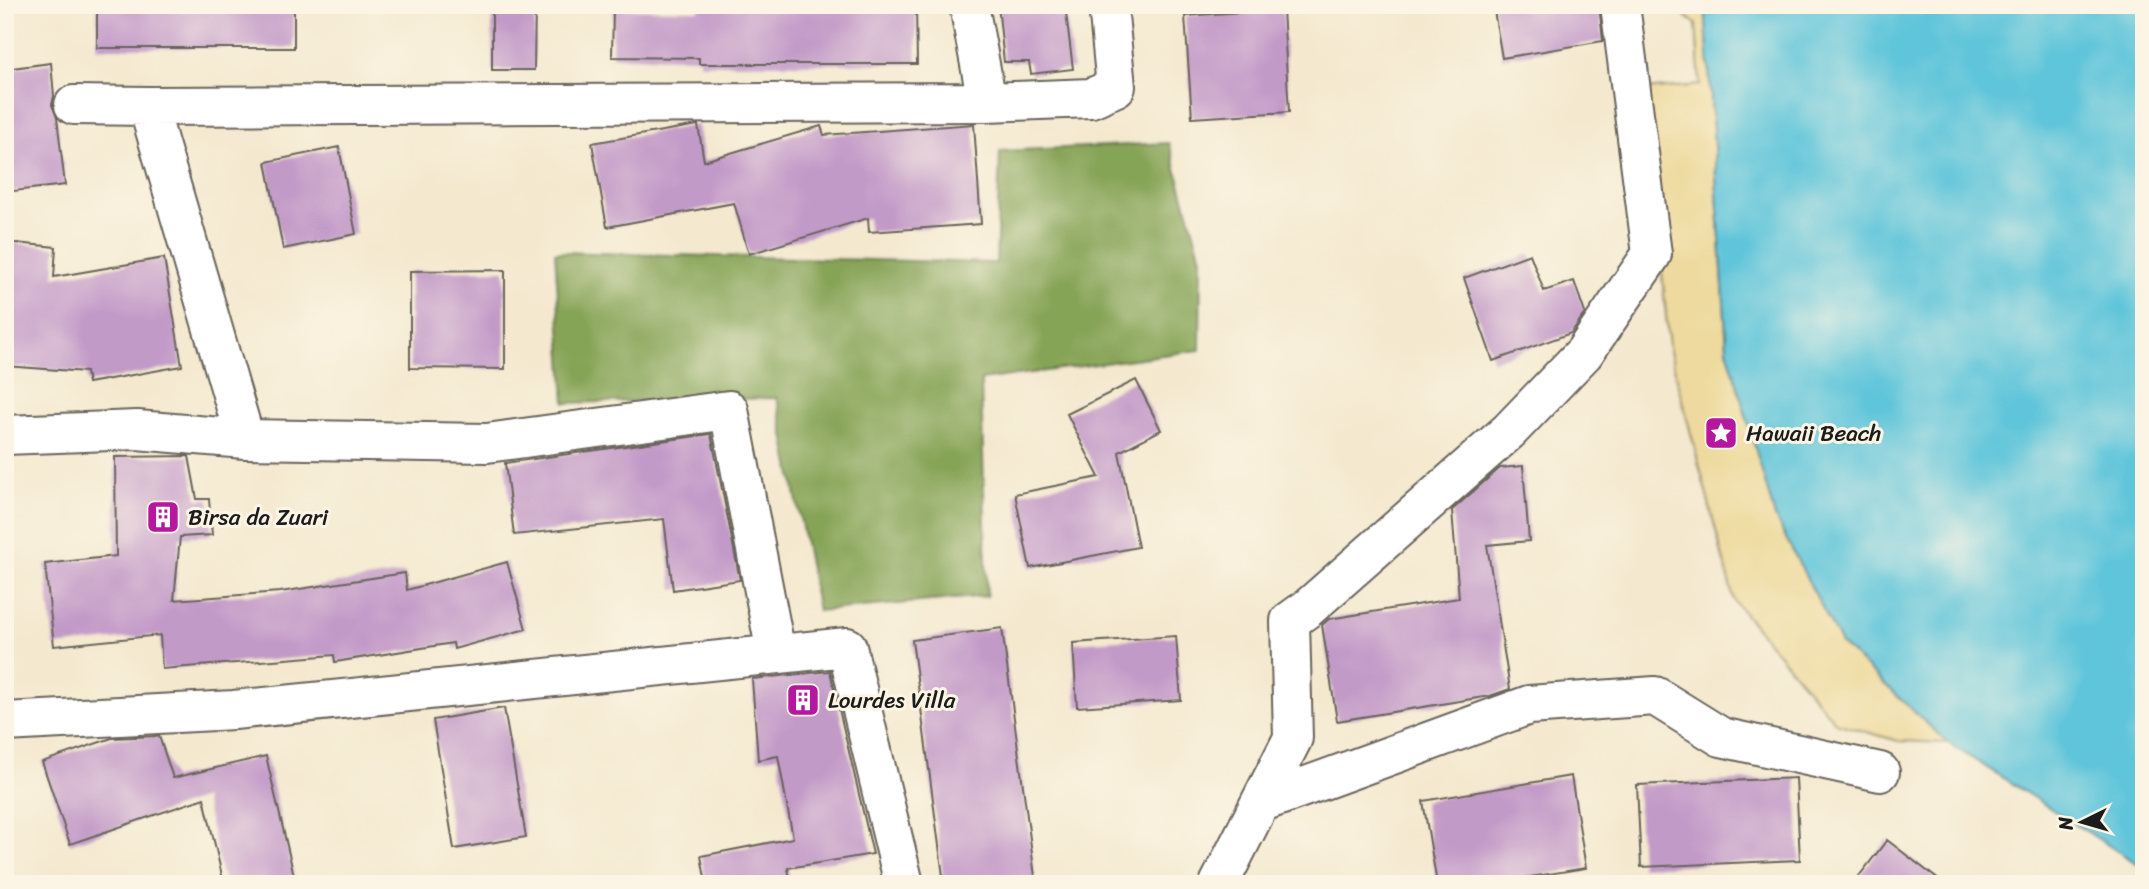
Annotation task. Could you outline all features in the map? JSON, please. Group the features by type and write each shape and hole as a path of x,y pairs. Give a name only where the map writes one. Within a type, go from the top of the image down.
{"street":[{"path":"969,5 987,102"},
{"path":"74,105 987,102 1091,98 1116,87 1108,5"},
{"path":"1219,884 1293,738 1290,621 1508,431 1584,353 1652,254 1620,5"},
{"path":"148,106 245,439"},
{"path":"5,435 137,430 245,439 487,443 729,410 776,653"},
{"path":"5,722 234,710 847,647 904,884"},
{"path":"1260,803 1529,705 1655,696 1721,737 1880,772"}],"green space":[{"path":"1169,143 1201,258 1200,350 981,380 987,596 818,611 777,398 565,403 555,252 996,263 1000,151"}],"sand":[{"name":"Hawaii Beach","path":"1670,5 1705,5 1727,349 1775,517 1841,644 1948,743 1898,741 1836,723 1734,601 1669,348 1645,90 1700,85 1696,24"}],"water":[{"path":"1705,5 2144,5 2144,868 1948,743 1841,644 1775,517 1727,349"}],"building":[{"path":"97,5 294,5 294,48 97,48"},
{"path":"492,5 535,5 534,70 492,70"},
{"path":"916,5 917,64 699,64 699,58 612,57 613,9 699,10 699,7"},
{"path":"998,5 1065,5 1073,69 1031,74 1029,62 1004,62"},
{"path":"1493,5 1599,5 1603,41 1502,58"},
{"path":"1283,9 1289,112 1192,118 1185,16"},
{"path":"51,63 54,96 52,105 57,118 65,185 5,192 5,69"},
{"path":"974,124 981,224 869,232 868,218 749,254 734,203 607,227 592,143 698,125 704,161 821,126 824,135"},
{"path":"339,147 356,234 283,249 266,162"},
{"path":"5,242 56,247 54,277 164,258 182,366 88,383 86,372 5,366"},
{"path":"1530,254 1544,291 1574,281 1585,313 1571,333 1493,361 1464,278"},
{"path":"505,270 505,369 410,368 410,271"},
{"path":"1136,380 1161,430 1119,452 1138,547 1030,568 1015,494 1099,477 1067,414"},
{"path":"711,434 740,580 673,590 664,519 514,535 505,463"},
{"path":"189,456 197,499 209,499 212,535 180,537 174,600 280,592 405,573 407,590 507,562 526,629 454,649 453,643 335,662 334,655 162,669 160,635 54,646 45,564 116,556 115,457"},
{"path":"1523,466 1529,541 1487,545 1510,689 1490,696 1337,721 1322,625 1329,619 1459,598 1452,510 1500,468"},
{"path":"1002,628 1036,884 944,884 912,640"},
{"path":"1176,636 1181,700 1077,707 1073,643"},
{"path":"830,671 873,854 788,868 791,884 706,884 701,856 793,838 778,756 758,760 752,679"},
{"path":"504,708 526,837 454,849 433,720"},
{"path":"159,736 173,778 266,756 296,884 224,884 204,798 70,844 42,762 112,738"},
{"path":"1571,776 1586,868 1487,884 1437,884 1423,801"},
{"path":"1796,778 1800,860 1641,867 1637,785"},
{"path":"1887,840 1944,884 1853,884"}],"place":[{"name":"Hawaii Beach","path":"1721,433"},
{"name":"Birsa da Zuari","path":"163,517"},
{"name":"Lourdes Villa","path":"803,700"}]}
